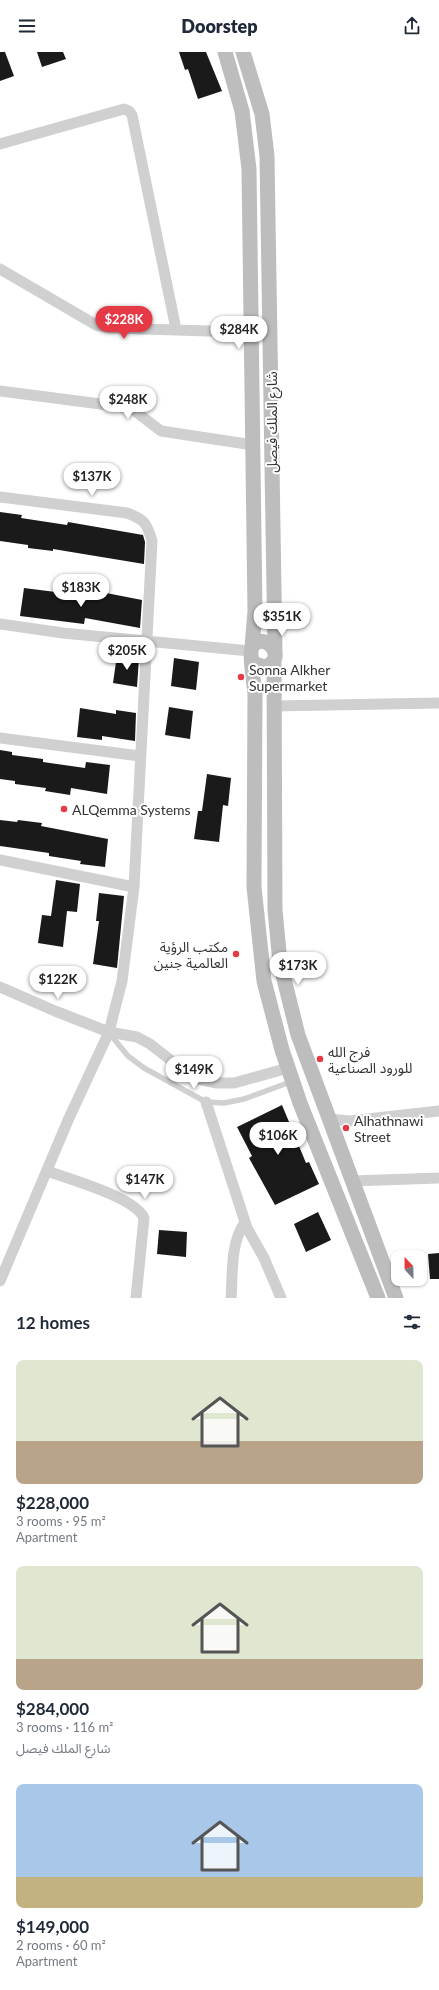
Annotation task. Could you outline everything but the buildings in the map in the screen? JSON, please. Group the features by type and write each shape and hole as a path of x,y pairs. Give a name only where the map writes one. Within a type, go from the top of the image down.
{"main road":[{"name":"شارع الملك فيصل","path":"225,52 239,95 247,148 252,331 255,611 252,654 255,693 254,887 258,934 264,981 290,1074 378,1298"},
{"name":"شارع الملك فيصل","path":"243,52 262,114 268,177 274,655 275,910 280,963 298,1035 328,1119 396,1298"},
{"path":"266,642 270,644 274,655 272,663 264,667 252,654 258,643 266,642"},
{"path":"309,1125 309,1118 314,1113 321,1112 328,1119"}],"street":[{"path":"0,144 124,109 129,110 132,115 176,329"},
{"path":"0,269 96,325 111,328 252,331 270,333"},
{"path":"0,391 131,408 161,431 253,445"},
{"path":"0,497 127,513 142,518 149,530 152,541 134,887 122,981 109,1032 0,1281"},
{"path":"0,624 63,633 252,654"},
{"path":"274,706 439,702"},
{"path":"0,738 140,756"},
{"path":"0,860 134,887"},
{"path":"0,987 109,1032 136,1037 150,1044 182,1069 198,1079 217,1083 234,1083 290,1074"},
{"path":"206,1102 247,1228 264,1258 281,1298"},
{"path":"328,1119 350,1121 439,1111"},
{"path":"47,1171 119,1197 141,1212 144,1218 136,1298"},
{"path":"352,1181 439,1178"},
{"path":"231,1298 234,1248 238,1233 245,1222"}],"lane":[{"path":"109,1032 128,1056 144,1068 171,1081 206,1102 224,1103 244,1099 290,1074"}],"place":[{"name":"Sonna Alkher Supermarket","path":"241,677"},
{"name":"ALQemma Systems","path":"64,809"},
{"name":"مكتب الرؤية العالمية جنين","path":"236,954"},
{"name":"فرج الله للورود الصناعية","path":"320,1059"},
{"name":"Alhathnawi Street","path":"346,1128"}]}
